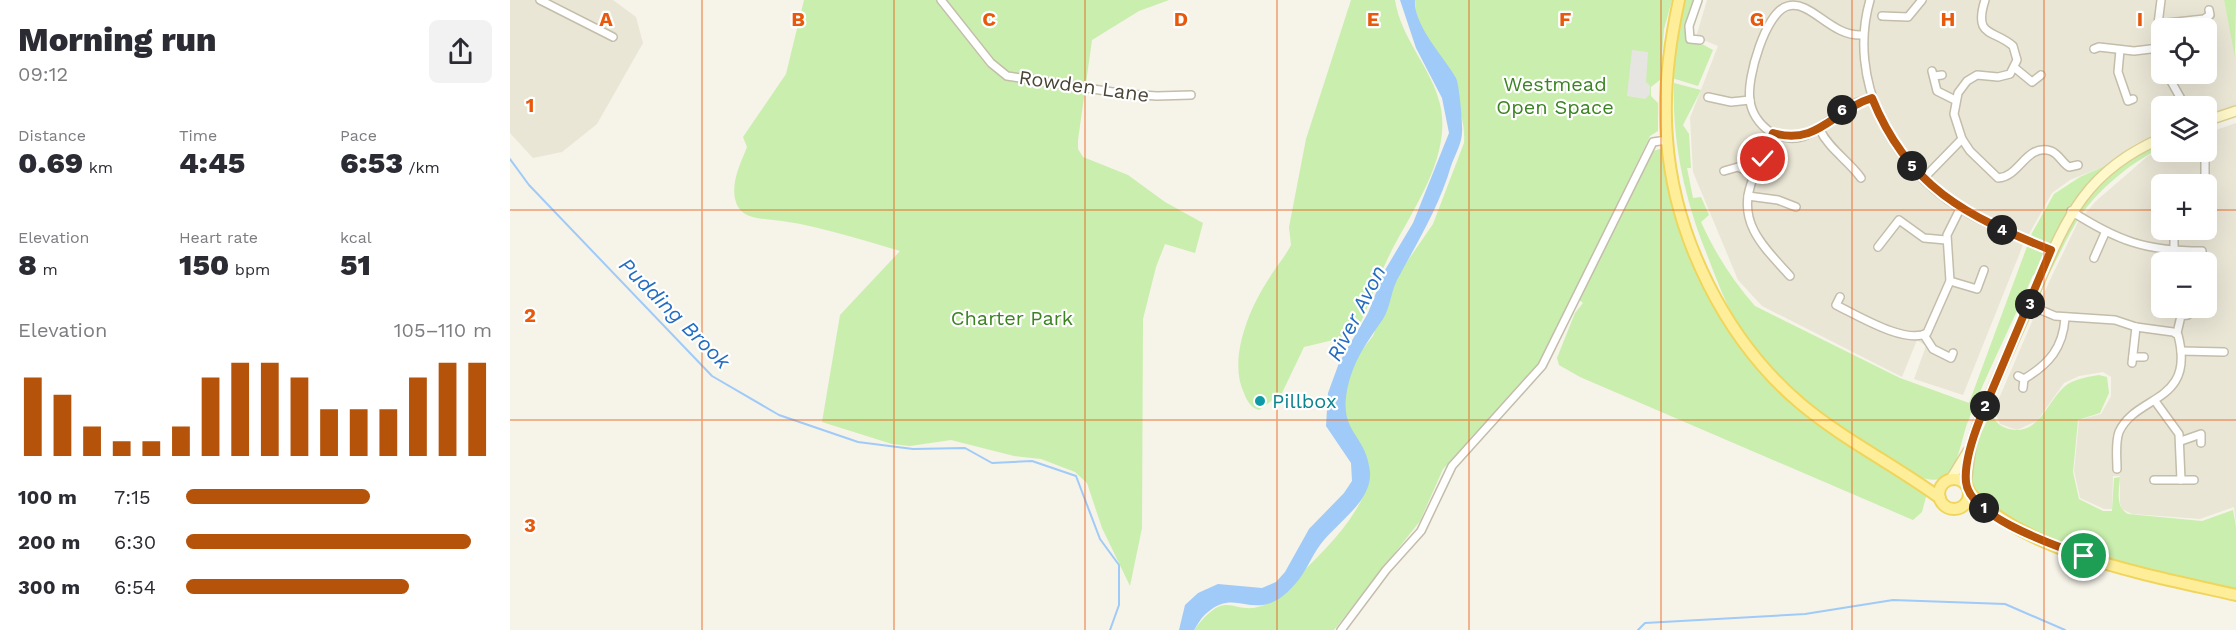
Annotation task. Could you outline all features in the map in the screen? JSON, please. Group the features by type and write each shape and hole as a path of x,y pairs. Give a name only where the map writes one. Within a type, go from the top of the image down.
{"main road":[{"path":"1679,0 1669,44 1667,140 1680,210 1702,271 1728,318 1759,361 1800,403 1834,429 1915,479 1950,508 1963,506 1985,509"},
{"path":"1915,479 1947,481 1968,488 1985,509 2029,535 2084,556 2236,595"},
{"path":"1940,498 1947,481"},
{"path":"1963,506 1968,488"}],"street":[{"path":"540,0 613,37"},
{"name":"Rowden Lane","path":"941,0 991,63 1007,76 1126,94 1191,95"},
{"path":"1698,0 1689,26 1690,39 1700,40"},
{"path":"1870,0 1863,35 1865,69 1872,98 1902,154 1924,178 1960,209 2051,250"},
{"path":"1882,16 1892,21 1908,17 1922,0"},
{"path":"1985,0 1982,15 1984,27 1990,35 2013,46 2017,55 2015,68"},
{"path":"2158,18 2160,0"},
{"path":"1863,35 1843,34 1804,8 1790,3 1776,13 1767,32 1752,71 1750,100 1758,121 1773,133 1798,136 1820,130 1848,106 1872,98"},
{"path":"2201,18 2212,13"},
{"path":"2097,45 2121,50 2151,48"},
{"path":"2121,50 2118,72 2128,101 2133,99"},
{"path":"2015,68 2032,82 2041,75"},
{"path":"2015,68 2001,76 1974,76 1963,85 1955,100 1954,114 1962,139 1970,151 1998,178 2011,175 2027,157 2043,150 2056,154 2066,166 2078,165"},
{"path":"1942,75 1933,74 1937,91 1955,100"},
{"path":"1708,97 1731,102 1750,100"},
{"path":"2217,117 2236,111"},
{"path":"1820,130 1825,139 1848,161 1861,178"},
{"path":"1773,133 1748,196 1748,213 1752,230 1785,265 1791,276"},
{"path":"1924,178 1962,139"},
{"path":"1341,630 1386,570 1421,531 1452,466 1542,366 1653,142 1667,140"},
{"path":"1968,488 1971,446 1980,419 2051,250 2071,211 2112,167 2151,144"},
{"path":"1724,171 1738,167 1755,175"},
{"path":"1748,196 1793,204"},
{"path":"1840,297 1834,304 1903,335 1914,337 1924,335 1933,325 1950,281 1946,240 1948,229 1960,209"},
{"path":"2071,211 2105,233 2133,243 2188,252"},
{"path":"1878,247 1901,217 1924,238 1946,240"},
{"path":"2098,256 2105,233"},
{"path":"2174,240 2174,250"},
{"path":"1950,281 1976,291 1984,270"},
{"path":"2029,305 2039,311 2065,318 2107,318 2136,327 2177,333"},
{"path":"2023,388 2021,378 2053,357 2062,337 2065,318"},
{"path":"2120,465 2117,439 2122,426 2155,401 2175,381 2181,351 2177,333 2183,318"},
{"path":"2136,327 2132,360 2144,357"},
{"path":"1924,335 1933,348 1951,357"},
{"path":"2181,351 2224,352"},
{"path":"2155,401 2172,423 2181,441 2181,480"},
{"path":"2181,441 2201,431 2201,443"},
{"path":"1947,481 1971,446"},
{"path":"2154,480 2194,480"}],"shaded area":[{"path":"510,0 613,0 636,17 643,43 597,124 562,152 533,158 510,133"},
{"path":"1707,0 2224,0 2236,56 2236,107 2217,114 2217,96 2151,96 2151,138 2135,144 2105,166 2070,180 2052,193 2023,245 1963,395 1914,379 1926,346 1917,340 1902,377 1762,306 1738,280 1693,172 1690,118 1718,46 1696,37"},
{"path":"1632,50 1648,52 1646,82 1650,86 1650,94 1645,99 1627,96"},
{"path":"2236,123 2236,526 2234,507 2200,519 2132,514 2122,509 2120,503 2120,476 2113,476 2112,509 2104,509 2080,498 2074,471 2079,420 2101,414 2111,396 2111,377 2103,372 2079,376 2064,383 2037,421 2017,430 2000,424 1994,410 2049,282 2078,222 2096,201 2151,155 2151,162 2217,162 2217,130"}],"green space":[{"name":"Charter Park","path":"804,0 1169,0 1139,11 1092,40 1078,140 1078,149 1083,157 1128,175 1165,202 1203,223 1195,253 1165,244 1156,267 1143,319 1142,528 1130,586 1102,528 1087,483 1075,472 1041,459 1014,456 951,440 910,446 892,444 822,422 840,315 900,251 816,227 753,217 742,212 737,205 735,183 747,147 743,137 786,74"},
{"path":"1351,0 1395,0 1403,28 1436,91 1442,124 1440,145 1427,185 1387,260 1354,335 1304,347 1282,393 1259,410 1248,401 1240,380 1238,366 1243,335 1254,305 1291,245 1289,227 1306,139"},
{"name":"Westmead Open Space","path":"1415,0 1672,0 1664,29 1660,80 1651,87 1651,96 1658,103 1658,131 1650,136 1540,364 1443,469 1420,521 1334,630 1194,630 1216,608 1224,605 1257,607 1273,600 1330,544 1350,520 1365,493 1336,400 1344,373 1373,336 1391,285 1433,224 1464,143 1463,123 1458,105 1424,37"},
{"path":"1684,0 1694,0 1685,35 1713,50 1698,86 1672,78 1674,45"},
{"path":"2224,0 2236,0 2235,57"},
{"path":"1674,83 1701,90 1683,125 1689,134 1691,168 1687,168 1693,198 1701,197 1709,215 1701,222 1706,233 1732,277 1755,306 1900,378 1969,403 2032,233 2054,194 2080,177 2151,145 2151,153 2126,170 2094,199 2077,221 2046,279 2033,275 1974,405 1952,472 1940,479 1931,480 1913,474 1895,464 1814,408 1774,371 1741,329 1728,306 1704,247 1685,187 1677,146"},
{"path":"1663,148 1679,222 1697,268 1777,386 1927,493 1922,512 1913,520 1580,377 1559,365 1557,358 1575,313 1583,303 1578,299 1650,152"},
{"path":"2099,375 2107,377 2109,393 2100,413 2078,420 2073,472 2079,499 2103,511 2112,511 2114,478 2120,477 2119,503 2128,514 2202,521 2233,510 2236,527 2236,590 2141,569 2077,550 2018,523 1974,491 1971,484 1970,465 1992,410 1999,425 2009,429 2028,428 2035,423 2058,393 2068,384"}],"water":[{"path":"1400,0 1415,0 1419,20 1424,30 1456,78 1462,136 1434,210 1397,280 1385,315 1360,354 1350,378 1346,410 1348,421 1367,458 1370,472 1369,483 1352,512 1320,545 1300,579 1282,596 1270,603 1259,605 1229,603 1219,605 1204,616 1194,630 1179,630 1185,605 1198,593 1218,584 1262,588 1276,582 1285,572 1309,529 1344,493 1352,481 1351,463 1326,426 1328,393 1339,363 1368,313 1385,270 1413,223 1449,133 1442,98 1416,48"}],"waterway":[{"name":"Pudding Brook","path":"510,159 529,185 712,376 779,415 858,442 913,449 965,448 992,463 1032,461 1076,476 1100,539 1119,565 1119,605 1110,630"},
{"path":"1638,630 1645,623 1805,614 1893,600 2005,604 2065,630"}],"place":[{"name":"Pillbox","path":"1260,401"}],"route":[{"path":"1763,159 1773,133 1792,137 1813,133 1820,130 1848,106 1872,98 1881,119 1902,154 1937,191 1960,209 1984,222 2051,250 1980,419 1971,446 1966,484 1969,492 1985,509 2006,524 2084,556"}],"water label":[{"name":"River Avon","path":"1356,313"}]}
